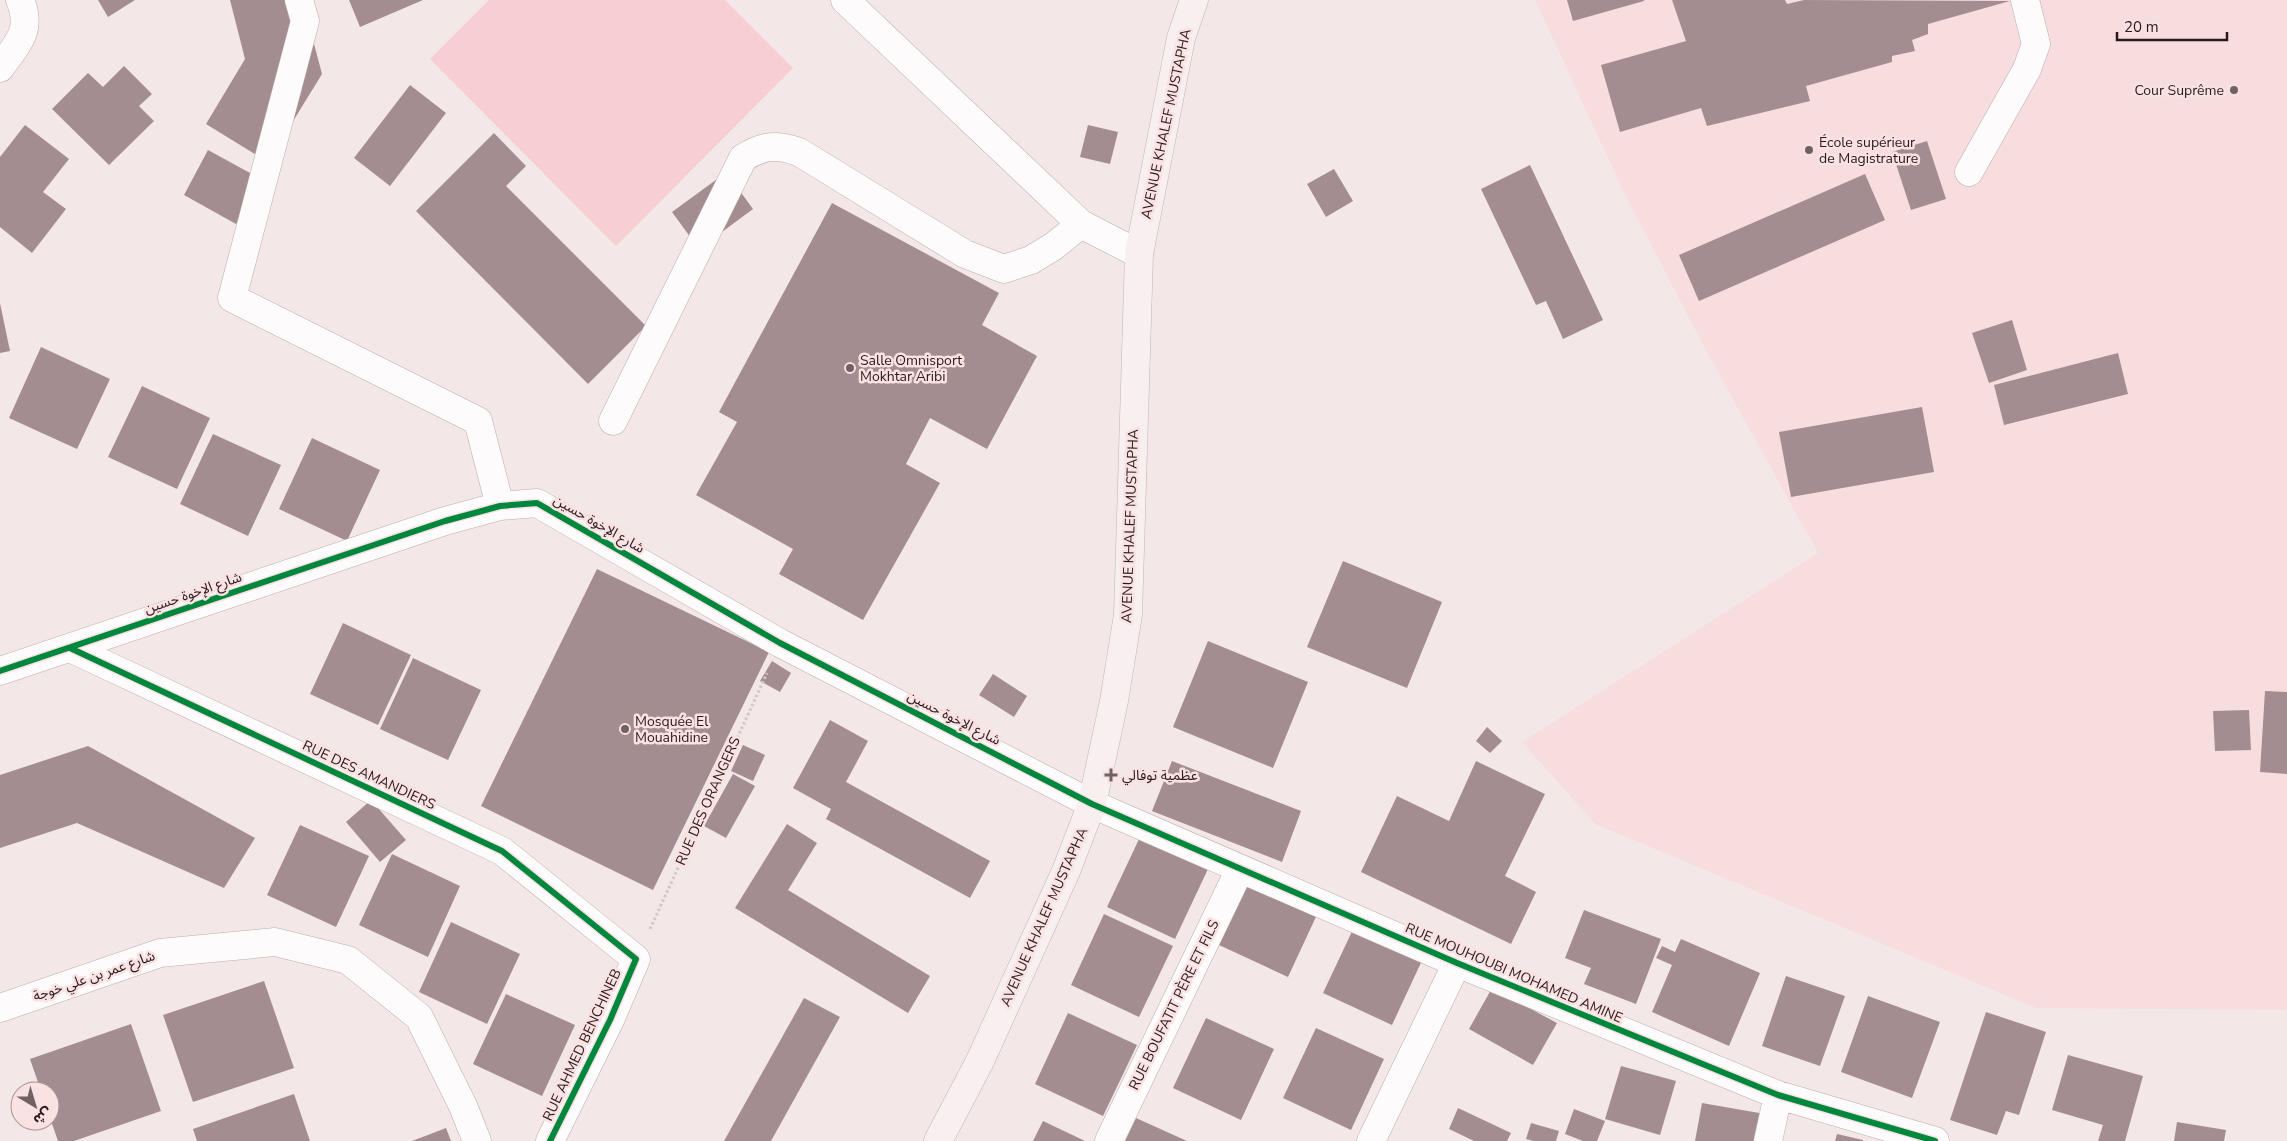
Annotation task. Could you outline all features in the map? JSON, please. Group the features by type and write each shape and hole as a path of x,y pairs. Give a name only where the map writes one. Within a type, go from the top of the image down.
{"main road":[{"name":"AVENUE KHALEF MUSTAPHA","path":"938,1141 980,1061 1066,871 1092,804 1114,701 1128,614 1139,254 1181,38 1194,0"}],"street":[{"path":"0,68 24,34 26,14 20,0"},
{"path":"299,0 305,21 232,298 478,421 500,506"},
{"path":"845,0 1082,224 1139,254"},
{"path":"1969,172 2027,69 2036,44 2025,0"},
{"path":"613,421 743,158 757,149 782,146 799,152 965,254 1004,269 1031,260 1054,246 1082,224"},
{"name":"شارع الإخوة حسين","path":"0,671 445,521 500,506 537,503 780,643 1092,804"},
{"name":"RUE DES AMANDIERS","path":"70,648 502,851 636,959"},
{"name":"RUE MOUHOUBI MOHAMED AMINE","path":"1092,804 1457,963 1778,1095 1935,1141"},
{"name":"RUE BOUFATIT PÈRE ET FILS","path":"1108,1141 1240,869"},
{"name":"شارع عمر بن علي خوجة","path":"0,1008 160,953 276,942 348,960 419,1017 463,1106 477,1141"},
{"name":"RUE AHMED BENCHINEB","path":"550,1141 610,1020 636,959"},
{"path":"1371,1141 1457,963"},
{"path":"1768,1141 1778,1095"}],"shaded area":[{"path":"489,0 725,0 793,68 616,246 430,59"},
{"path":"1535,0 2287,0 2287,1010 2036,1008 1595,824 1522,742 1818,553 1710,358 1626,197"}],"building":[{"path":"98,0 135,0 108,17"},
{"path":"230,0 299,0 309,25 322,74 268,162 206,124 245,59"},
{"path":"349,0 423,0 360,27"},
{"path":"1567,0 1644,0 1644,1 1573,21"},
{"path":"1672,0 1785,0 1787,4 1804,0 2010,1 1928,24 1928,34 1912,40 1915,51 1892,56 1892,62 1806,86 1810,101 1707,126 1701,108 1620,132 1601,65 1686,41"},
{"path":"124,66 152,94 139,106 154,121 109,165 52,109 88,73 103,87"},
{"path":"410,85 446,113 390,186 354,158"},
{"path":"25,125 69,159 43,192 66,209 32,253 0,227 0,157"},
{"path":"1088,125 1118,132 1110,164 1080,157"},
{"path":"494,133 526,166 506,186 646,326 588,384 416,211"},
{"path":"1927,141 1946,199 1911,210 1892,152"},
{"path":"208,150 261,179 236,224 184,195"},
{"path":"1530,165 1603,320 1563,339 1546,301 1536,305 1481,189"},
{"path":"735,166 737,187 753,209 699,249 672,212"},
{"path":"1334,169 1353,201 1326,217 1307,184"},
{"path":"1865,174 1885,220 1699,301 1679,255"},
{"name":"Salle Omnisport Mokhtar Aribi","path":"832,203 999,293 982,325 1037,356 987,449 930,418 906,464 940,483 863,620 779,574 793,549 696,495 737,422 719,412"},
{"path":"0,303 10,351 0,353"},
{"path":"2012,320 2027,370 1989,383 1972,333"},
{"path":"41,347 110,379 77,449 9,418"},
{"path":"2118,353 2128,394 2004,425 1994,385"},
{"path":"142,386 210,418 177,489 108,457"},
{"path":"1922,407 1934,472 1791,497 1779,432"},
{"path":"213,434 281,465 248,536 180,504"},
{"path":"312,438 380,470 347,541 279,509"},
{"path":"1343,561 1442,602 1407,688 1307,647"},
{"name":"Mosquée El Mouahidine","path":"597,569 769,652 653,890 481,806"},
{"path":"343,623 411,655 378,725 310,694"},
{"path":"1208,641 1308,682 1273,768 1173,727"},
{"path":"413,658 481,690 448,760 380,729"},
{"path":"772,661 791,673 780,692 760,681"},
{"path":"993,674 1027,696 1014,717 979,695"},
{"path":"2265,691 2287,692 2287,774 2260,772"},
{"path":"2249,710 2251,750 2215,751 2213,711"},
{"path":"830,720 868,741 846,782 990,861 970,898 826,819 831,809 793,788"},
{"path":"1487,727 1502,741 1490,753 1476,741"},
{"path":"743,745 765,755 753,781 731,771"},
{"path":"88,746 255,838 224,888 77,823 0,848 0,775"},
{"path":"1172,761 1301,811 1282,862 1152,811"},
{"path":"1476,761 1545,794 1505,876 1536,892 1511,944 1361,872 1397,796 1449,821"},
{"path":"733,774 755,786 726,838 704,826"},
{"path":"371,800 406,840 380,862 346,822"},
{"path":"787,824 817,843 788,890 930,976 908,1013 735,908"},
{"path":"300,825 369,856 336,927 267,895"},
{"path":"1140,837 1208,869 1175,939 1107,907"},
{"path":"392,854 460,886 428,957 359,925"},
{"path":"1253,874 1321,906 1288,977 1219,945"},
{"path":"1584,910 1661,939 1636,1004 1584,984 1591,968 1565,958"},
{"path":"1104,914 1173,946 1139,1017 1071,985"},
{"path":"451,922 520,954 487,1024 419,992"},
{"path":"1356,923 1425,954 1392,1025 1323,993"},
{"path":"1681,939 1760,973 1729,1046 1652,1012 1672,965 1656,958 1662,946 1675,952"},
{"path":"1786,976 1845,996 1820,1066 1762,1046"},
{"path":"264,981 294,1068 193,1102 163,1015"},
{"path":"1492,988 1557,1023 1533,1065 1469,1029"},
{"path":"506,994 575,1025 542,1096 473,1064"},
{"path":"1868,996 1940,1022 1912,1098 1841,1072"},
{"path":"804,998 840,1017 771,1141 724,1141"},
{"path":"1986,1012 2046,1032 2019,1115 2006,1111 1997,1135 1950,1120"},
{"path":"1068,1013 1137,1045 1103,1116 1035,1084"},
{"path":"1206,1018 1274,1049 1241,1120 1173,1088"},
{"path":"131,1024 161,1111 74,1141 58,1141 55,1131 60,1131 60,1081 38,1081 30,1059"},
{"path":"1316,1028 1384,1059 1351,1130 1283,1098"},
{"path":"2068,1055 2143,1076 2125,1141 2098,1141 2103,1125 2052,1110"},
{"path":"1621,1066 1676,1081 1660,1135 1605,1119"},
{"path":"294,1094 310,1141 197,1141 193,1129"},
{"path":"1702,1103 1765,1114 1760,1141 1695,1141"},
{"path":"1458,1108 1511,1133 1507,1141 1474,1141 1449,1129"},
{"path":"1574,1109 1605,1121 1597,1141 1583,1141 1565,1134"},
{"path":"1136,1118 1187,1141 1125,1141"},
{"path":"1043,1121 1085,1141 1033,1141"},
{"path":"2177,1122 2226,1130 2224,1141 2174,1141"},
{"path":"1531,1123 1559,1131 1556,1141 1533,1141 1526,1139"},
{"path":"446,1128 451,1141 412,1141"},
{"path":"1837,1134 1863,1140 1863,1141 1835,1141"}],"cycle path":[{"path":"0,671 445,521 500,506 537,503 780,643 1092,804 1457,963 1778,1095 1935,1141"},
{"path":"70,648 502,851 636,959 610,1020 550,1141"}],"place":[{"name":"Cour Suprême","path":"2234,90"},
{"name":"École supérieur de Magistrature","path":"1809,150"},
{"name":"Salle Omnisport Mokhtar Aribi","path":"850,368"},
{"name":"Mosquée El Mouahidine","path":"625,729"},
{"name":"عظمية توفالي","path":"1111,775"}]}
